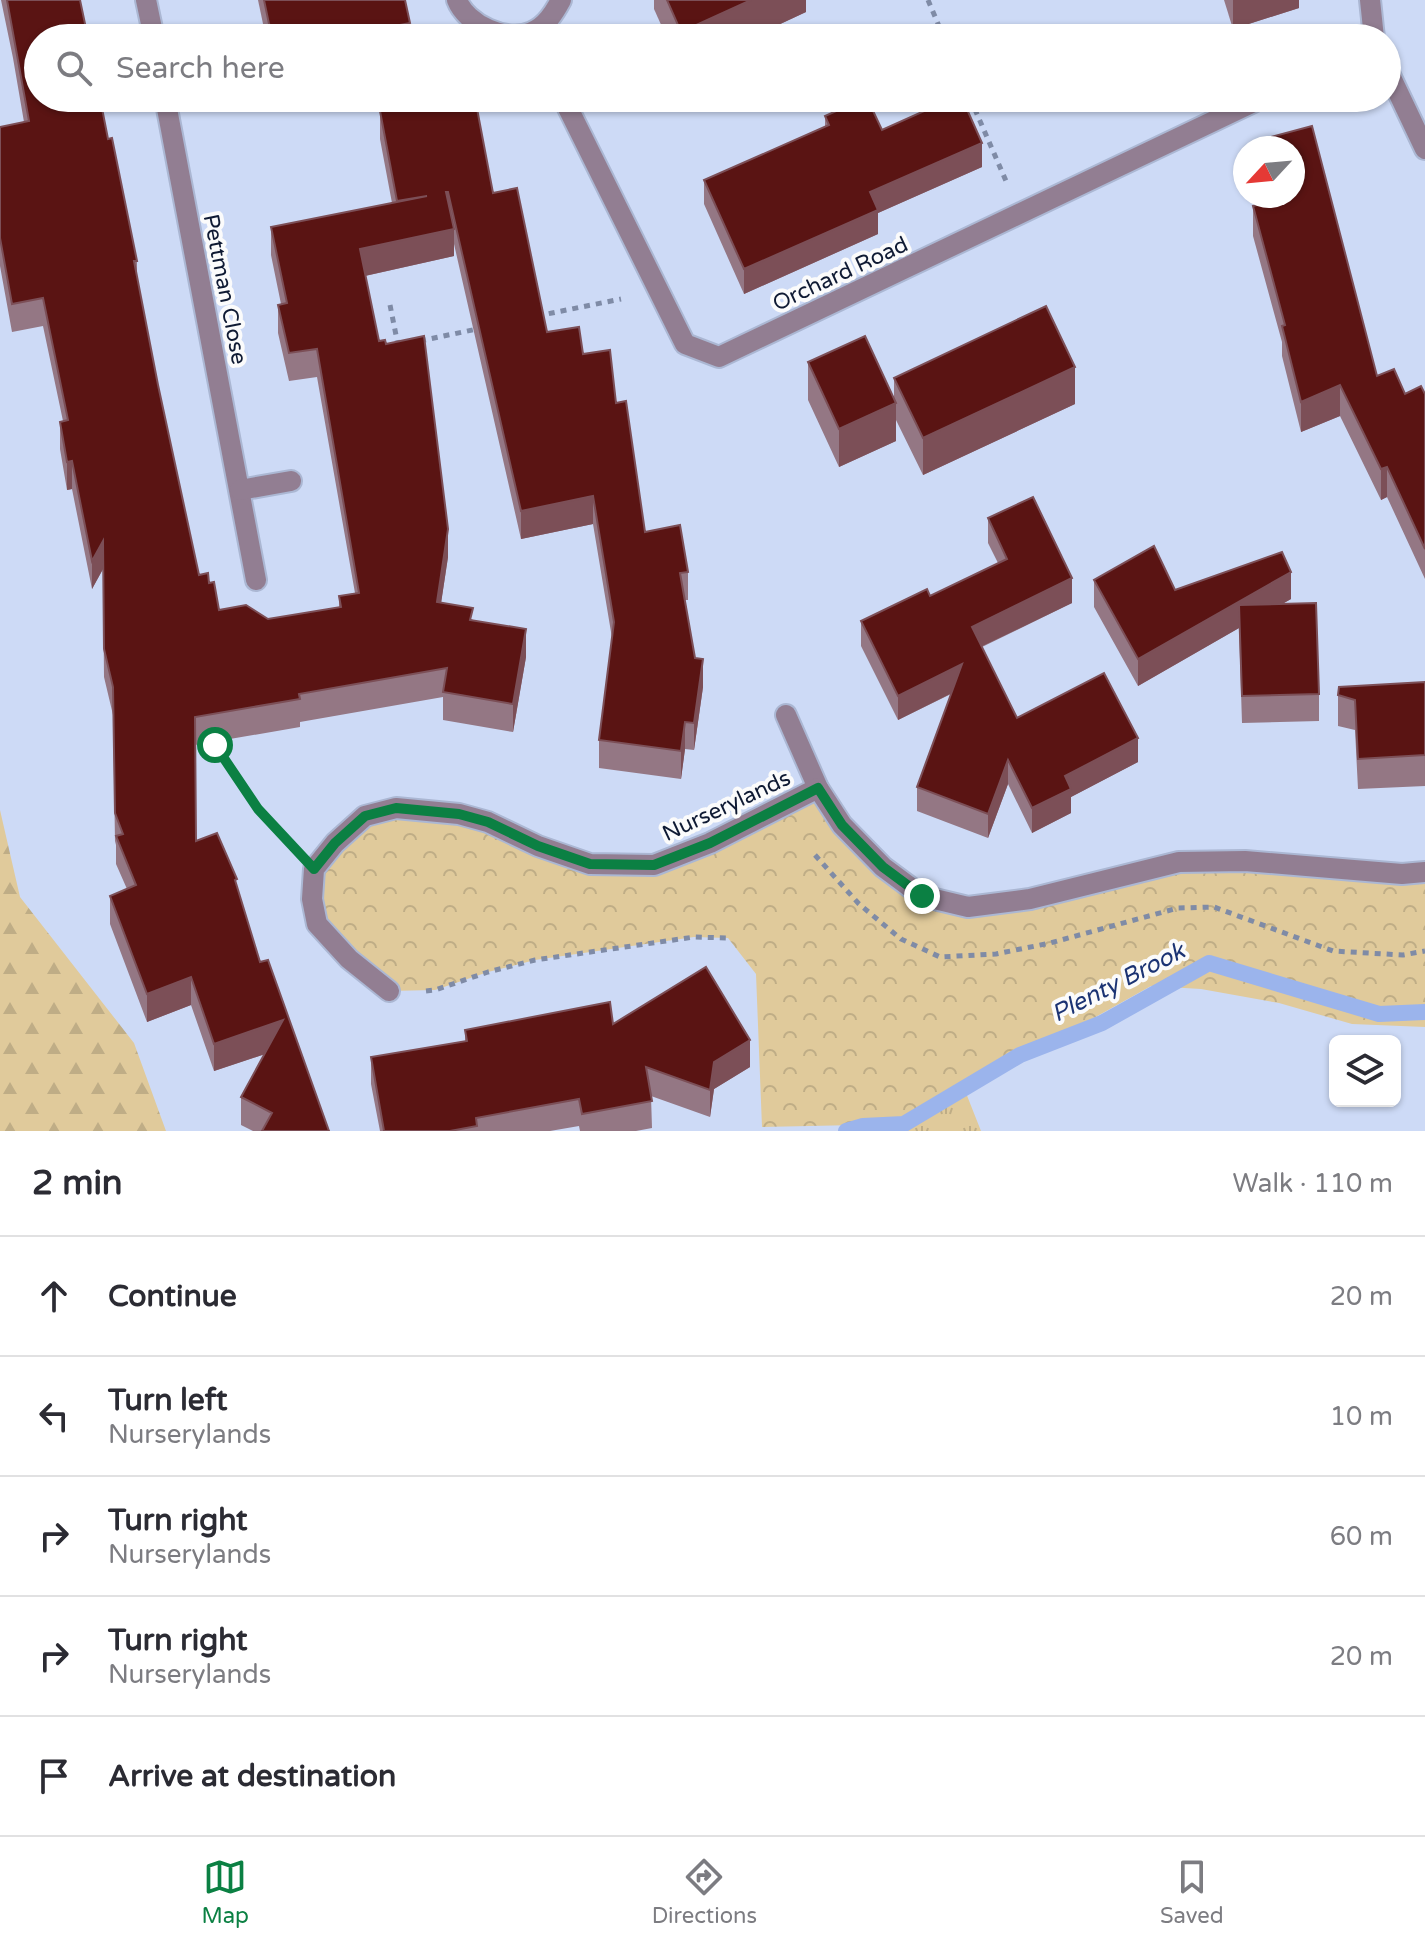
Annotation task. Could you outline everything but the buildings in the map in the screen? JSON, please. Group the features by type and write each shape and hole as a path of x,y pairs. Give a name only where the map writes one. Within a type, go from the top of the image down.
{"street":[{"path":"146,0 151,24"},
{"path":"457,0 460,9 479,24"},
{"path":"545,24 561,0"},
{"path":"1370,0 1373,24"},
{"path":"1401,98 1425,149"},
{"name":"Pettman Close","path":"168,112 256,580"},
{"name":"Orchard Road","path":"570,112 685,344 719,357 1233,112"},
{"path":"240,490 291,481"},
{"name":"Nurserylands","path":"786,715 818,788 842,825 883,867 922,896 968,907 1030,899 1179,862 1245,861 1402,874 1425,872"},
{"name":"Nurserylands","path":"314,869 335,843 365,816 396,808 459,814 488,822 538,846 590,864 654,865 710,843 818,788"},
{"path":"314,869 312,899 317,924 349,959 389,991"}],"path":[{"path":"928,0 938,24"},
{"path":"976,112 1020,215"},
{"path":"535,317 658,291"},
{"path":"390,305 397,346 489,326"},
{"path":"212,732 215,745 258,809 314,869"},
{"path":"389,991 435,990 535,960 694,937 728,938"}],"green space":[{"path":"818,788 883,867 968,907 1179,862 1425,872 1425,1027 1352,1024 1279,1003 1201,989 1151,986 904,1124 762,1127 756,974 728,938 694,937 535,960 435,990 389,991 317,924 314,869 365,816 459,814 538,846 654,865"},
{"path":"0,810 20,897 134,1043 166,1131 0,1131"},
{"path":"964,1088 981,1131 846,1131 863,1126 904,1124"}],"waterway":[{"name":"Plenty Brook","path":"846,1131 863,1126 904,1124 1020,1055 1102,1023 1209,963 1379,1014 1425,1012"}],"route":[{"path":"215,745 258,809 314,869 335,843 365,816 396,808 459,814 488,822 538,846 590,864 654,865 710,843 818,788 842,825 883,867 922,896"}]}
